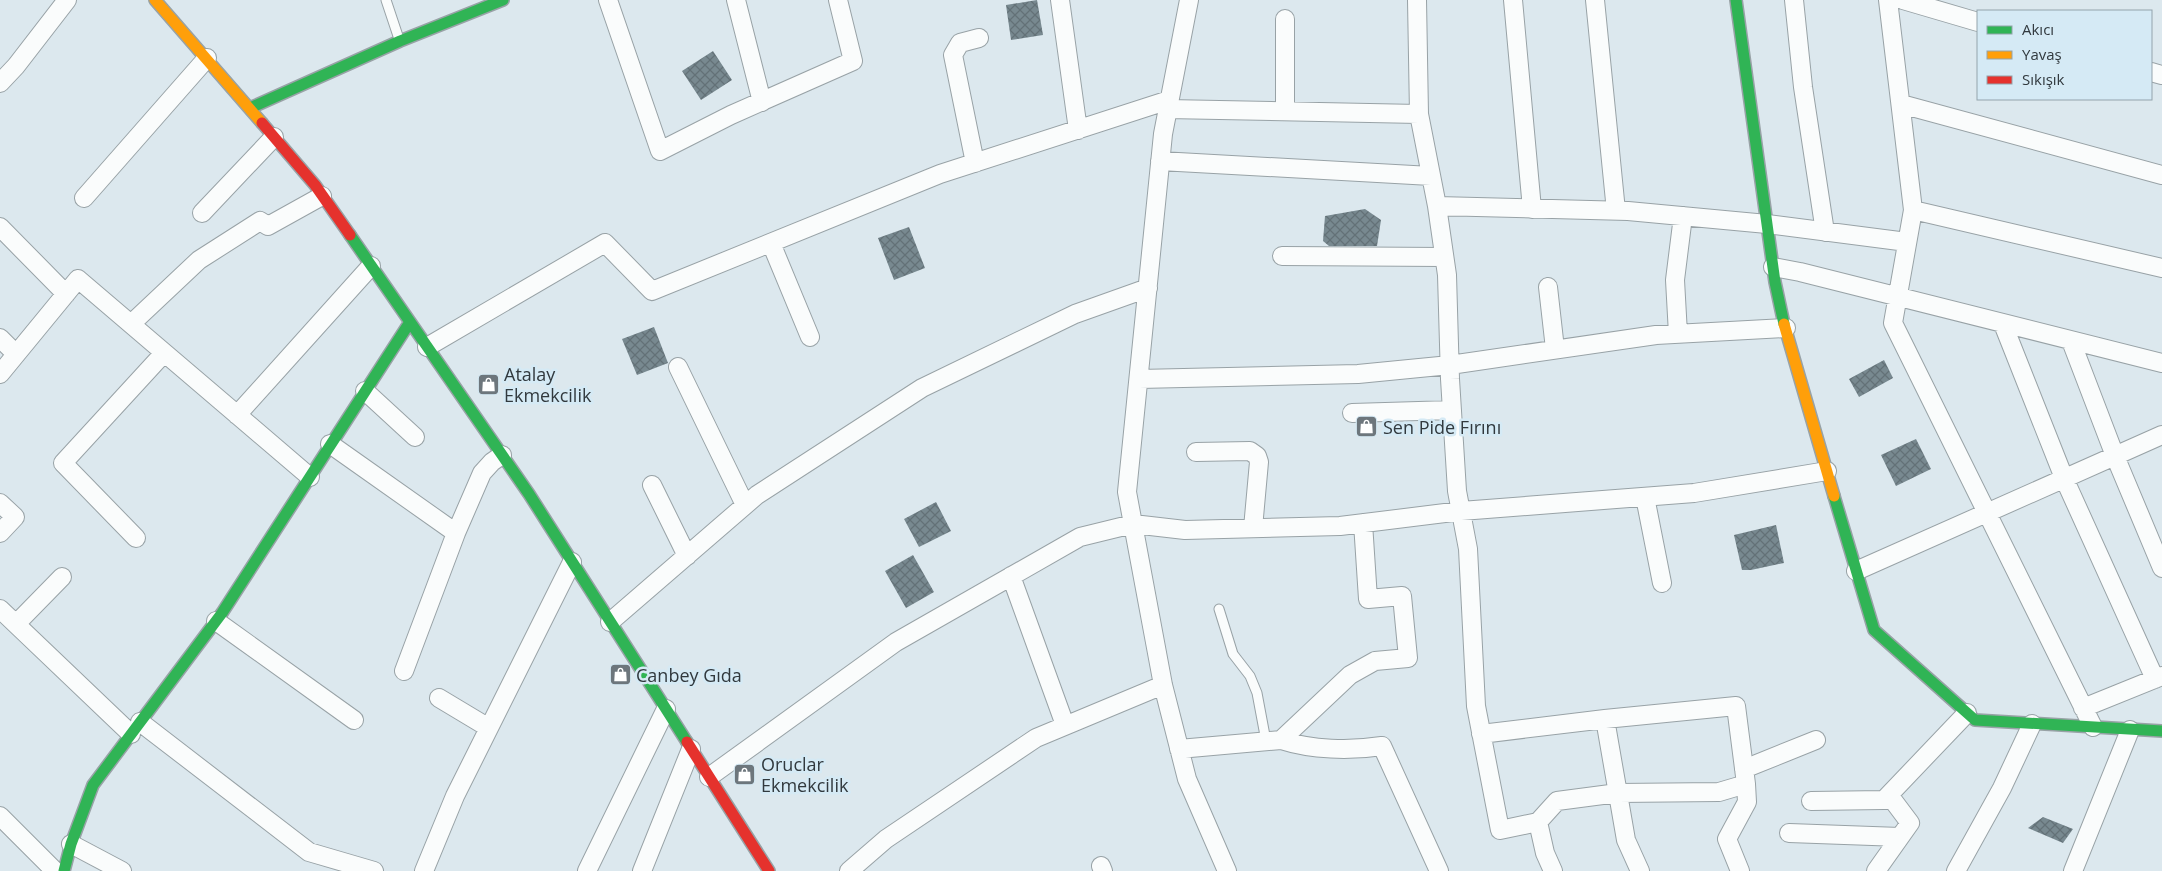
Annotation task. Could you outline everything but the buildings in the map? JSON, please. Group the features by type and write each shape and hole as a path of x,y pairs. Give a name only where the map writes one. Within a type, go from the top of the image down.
{"main road":[{"path":"155,0 250,108 322,196 502,455 769,871"},
{"path":"250,108 400,42 503,0"},
{"path":"1736,0 1773,268 1786,328 1874,630 1975,720 2162,732"},
{"path":"64,871 71,844 93,785 216,621 410,322"}],"street":[{"path":"0,83 16,66 67,0"},
{"path":"608,0 660,151 762,102 854,62 838,0"},
{"path":"736,0 762,102"},
{"path":"1060,0 1078,130"},
{"path":"1189,0 1168,105 1160,161 1127,492 1163,685 1179,749 1187,779 1227,871"},
{"path":"1417,0 1419,114 1437,206 1447,275 1457,491 1468,549 1476,706 1500,830 1538,822 1557,802 1618,793 1719,792 1745,776 1816,740"},
{"path":"1513,0 1532,209"},
{"path":"1595,0 1616,211"},
{"path":"1794,0 1803,87 1825,232"},
{"path":"1888,0 1913,210 1893,323 2092,727"},
{"path":"1903,0 1977,22"},
{"path":"1285,19 1285,111"},
{"path":"975,163 953,55 960,43 979,38"},
{"path":"84,198 207,58"},
{"path":"1901,104 2162,175"},
{"path":"427,347 605,243 652,291 940,174 1078,130 1168,105 1285,111 1419,114"},
{"path":"202,213 274,137"},
{"path":"1160,161 1431,176"},
{"path":"131,324 199,260 260,221 268,226 322,196"},
{"path":"1437,206 1616,211 1683,216 1767,224 1907,242"},
{"path":"1913,210 2162,268"},
{"path":"1678,334 1675,280 1683,216"},
{"path":"0,227 66,294"},
{"path":"771,243 810,336"},
{"path":"1282,256 1444,257"},
{"path":"237,415 371,266"},
{"path":"1773,268 1800,272 1897,298 2162,363"},
{"path":"0,374 78,279 310,477"},
{"path":"1548,287 1555,349"},
{"path":"610,622 757,495 922,388 1075,314 1148,288"},
{"path":"2003,324 2064,478 2158,677 2083,708"},
{"path":"1139,379 1358,374 1450,365 1656,335 1786,328"},
{"path":"0,338 16,354"},
{"path":"2071,341 2115,456 2162,568"},
{"path":"136,538 62,463 164,353"},
{"path":"678,367 745,505"},
{"path":"365,391 415,437"},
{"path":"1352,413 1452,410"},
{"path":"1856,570 2162,435"},
{"path":"330,444 456,533"},
{"path":"1196,452 1250,451 1257,456 1259,462 1253,528"},
{"path":"404,671 456,533 482,473 502,455"},
{"path":"709,777 896,642 1080,537 1133,524 1185,530 1340,526 1461,511 1694,493 1827,471"},
{"path":"652,485 687,556"},
{"path":"1645,497 1662,583"},
{"path":"0,503 15,517 0,533"},
{"path":"1273,741 1350,675 1374,661 1408,658 1402,596 1368,599 1363,523"},
{"path":"424,871 455,796 572,562"},
{"path":"1011,576 1065,725"},
{"path":"16,624 62,577"},
{"path":"0,609 136,728 309,852 374,871"},
{"path":"216,621 354,720"},
{"path":"849,871 886,839 1036,738 1163,685"},
{"path":"439,698 489,728"},
{"path":"1481,734 1736,706 1747,802 1728,839 1740,871"},
{"path":"586,871 666,709"},
{"path":"1812,801 1884,800 1967,713"},
{"path":"1605,719 1626,840 1640,871"},
{"path":"1956,871 2002,788 2032,724"},
{"path":"2077,870 2130,730"},
{"path":"1179,749 1273,741 1358,750 1382,746 1439,871"},
{"path":"642,871 691,749"},
{"path":"1876,871 1910,823 1889,795"},
{"path":"0,816 55,871"},
{"path":"1538,822 1546,854 1553,871"},
{"path":"1789,833 1900,837"},
{"path":"71,844 122,871"}],"lane":[{"path":"386,0 400,42"},
{"path":"1219,609 1234,654 1250,676 1258,694 1273,741"}],"traffic: fast":[{"path":"250,108 400,41 503,0"},
{"path":"1736,0 1775,282 1784,324"},
{"path":"350,235 529,494 687,742"},
{"path":"64,871 71,844 93,785 222,613 410,322"},
{"path":"1834,496 1874,630 1975,720 2162,731"}],"traffic: slow":[{"path":"155,0 262,123"},
{"path":"1784,324 1834,496"}],"traffic: jam":[{"path":"262,123 315,185 350,235"},
{"path":"687,742 769,871"}],"place":[{"name":"Atalay Ekmekcilik","path":"488,384"},
{"name":"Sen Pide Fırını","path":"1367,427"},
{"name":"Canbey Gıda","path":"620,675"},
{"name":"Oruclar Ekmekcilik","path":"745,774"}]}
